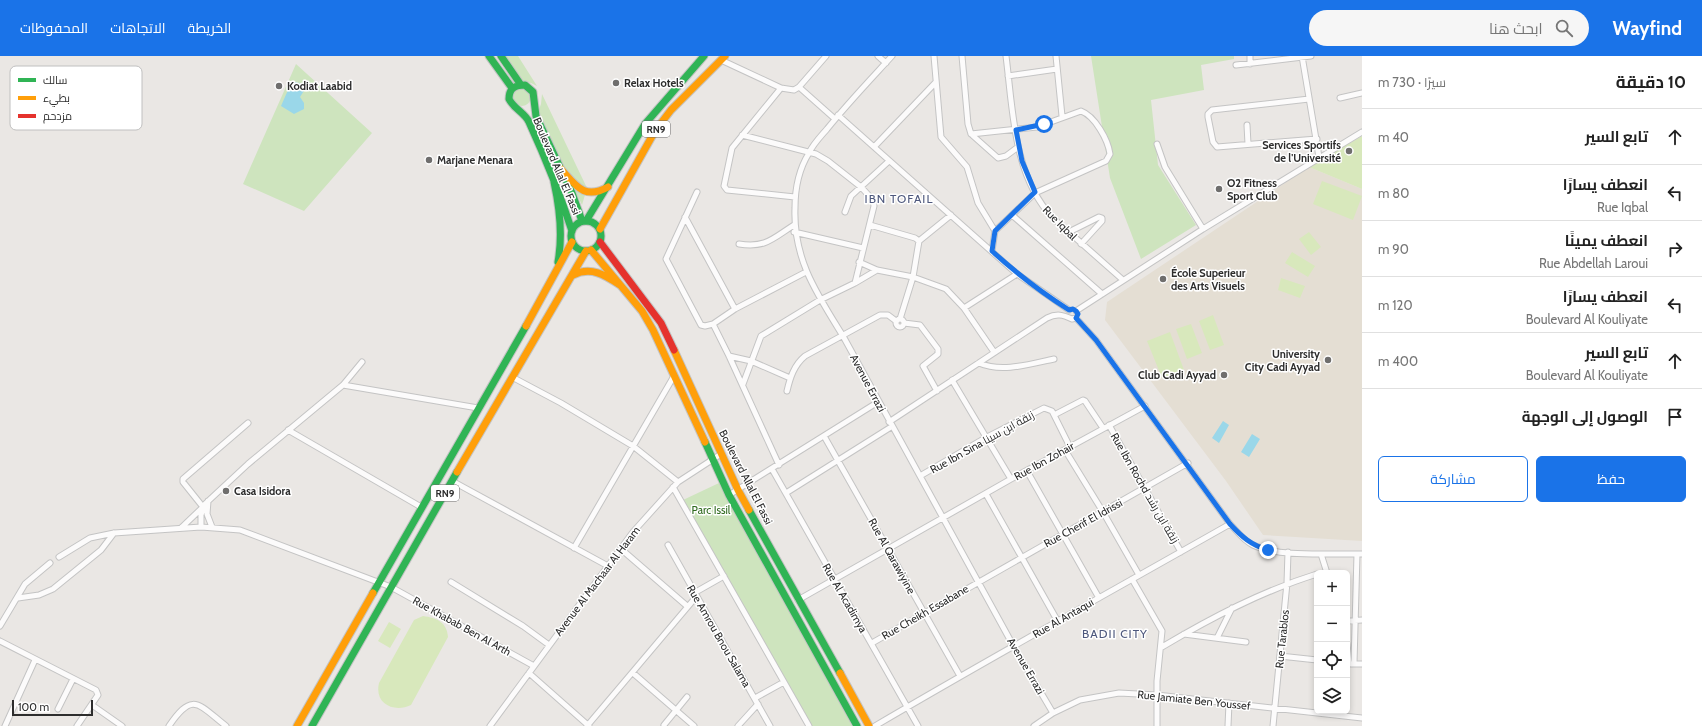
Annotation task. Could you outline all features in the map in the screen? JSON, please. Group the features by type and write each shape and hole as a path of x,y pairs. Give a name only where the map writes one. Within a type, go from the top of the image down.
{"main road":[{"path":"489,56 512,88 509,100 510,104 519,110 528,108 534,100 531,89 521,85 501,56"},
{"name":"RN9","path":"297,726 556,273 572,242 572,231 577,224 584,221 608,187 645,124 664,100 704,56"},
{"name":"RN9","path":"312,726 572,275 588,251 600,242 600,229 655,130 671,110 723,58"},
{"path":"512,88 521,85"},
{"name":"Boulevard Allal El Fassi","path":"534,100 536,116 584,221"},
{"name":"Boulevard Allal El Fassi","path":"519,110 528,120 566,212 572,231"},
{"path":"559,167 576,185 586,192 595,194 608,187"},
{"path":"554,182 561,224 562,244 556,273"},
{"path":"584,221 594,223 600,229"},
{"path":"572,242 577,248 588,251"},
{"name":"Boulevard Allal El Fassi","path":"600,242 661,323 738,490 869,726"},
{"name":"Boulevard Allal El Fassi","path":"588,251 620,284 642,311 653,330 729,495 857,726"},
{"path":"572,275 581,271 592,270 620,284"}],"street":[{"path":"723,58 781,88 794,90 799,87 826,56"},
{"path":"878,56 886,63"},
{"name":"Avenue Errazi","path":"892,56 836,117 809,152 801,170 795,197 794,232 806,272 820,300 843,336 890,425 944,517 1014,647 1053,713"},
{"path":"934,56 941,137 966,167 978,203 995,231"},
{"path":"962,56 968,124 971,134 998,158 1006,156 1018,147"},
{"name":"Rue Iqbal","path":"1006,56 1018,147 1022,161 1035,192 1048,214 1123,280"},
{"path":"1056,56 1062,116"},
{"path":"1250,56 1250,64"},
{"path":"1236,65 1311,56"},
{"path":"1302,57 1319,157"},
{"path":"1008,76 1057,69"},
{"path":"874,148 936,82"},
{"path":"799,87 874,148 1017,274 1068,313 1070,319 1076,318"},
{"path":"781,88 742,135 730,152 725,188 727,190 795,197"},
{"path":"1340,98 1362,93"},
{"path":"1309,99 1209,112 1208,117 1215,145 1222,147 1317,139"},
{"path":"971,134 1037,127 1062,116 1081,110 1086,112 1094,121 1109,148 1109,158 1102,163 1035,192 995,231 992,251"},
{"path":"1247,125 1248,144"},
{"path":"786,493 890,425 937,390 1051,316 1068,313 1073,309 1076,311 1203,229 1362,132"},
{"path":"742,135 809,152 828,160 861,187 874,203 855,283"},
{"path":"1157,144 1165,167 1203,229"},
{"path":"845,212 849,200 889,161"},
{"path":"697,192 666,255 666,263 701,324 705,326 713,324 735,309 806,272"},
{"path":"900,321 912,277 919,241 951,215"},
{"path":"1012,215 1102,294"},
{"path":"685,217 735,309"},
{"path":"1069,232 1099,217 1102,218 1102,221 1081,244"},
{"path":"870,224 916,238 919,241"},
{"path":"739,244 752,246 766,244 794,225"},
{"path":"794,232 863,248"},
{"path":"859,262 877,270 912,277 941,286 964,308 994,352"},
{"path":"742,384 761,336 820,300 855,283 877,270"},
{"path":"964,308 1017,274"},
{"path":"1076,311 1078,314 1076,318"},
{"path":"787,391 790,378 799,361 880,315 888,315 900,321 920,325 938,349 938,354 923,366 937,390"},
{"path":"1076,318 1096,340 1188,463 1230,524 1244,539 1252,544 1268,550 1321,554 1360,554 1350,664 1362,664"},
{"path":"713,324 779,465"},
{"path":"729,356 751,361 790,378"},
{"path":"979,363 987,367 998,368 1054,359"},
{"path":"181,528 203,508 208,500 288,430 343,385 362,362"},
{"path":"574,548 674,376"},
{"path":"512,377 561,403 633,446 678,482"},
{"path":"952,380 1011,479"},
{"path":"343,385 478,408"},
{"path":"1103,428 1085,401 1082,400 1054,415 1067,448 1139,575"},
{"path":"729,495 878,402"},
{"name":"Rue Ibn Zohair","path":"798,600 1011,479 1145,406"},
{"name":"Rue Ibn Sina زنقة ابن سينا","path":"920,476 987,437 1044,408 1050,409 1054,415"},
{"path":"201,527 203,508 182,482 183,479 248,422"},
{"name":"Rue Ibn Rochd زنقة ابن رشد","path":"1109,425 1181,552"},
{"path":"288,430 421,508"},
{"name":"Rue Al Qarawiyine","path":"824,436 960,676"},
{"name":"Avenue Al Machaar Al Haram","path":"490,726 650,511 678,482 721,454"},
{"name":"Rue Cherif El Idrissi","path":"978,582 1104,512 1188,463"},
{"name":"Rue Al Acadimya","path":"772,469 918,726"},
{"path":"1027,471 1099,598"},
{"path":"452,481 608,566"},
{"path":"673,487 809,726"},
{"path":"986,494 1057,620"},
{"path":"208,500 207,514 212,527"},
{"name":"Rue Al Antaqui","path":"875,726 908,708 960,676 1014,647 1057,620 1230,524"},
{"name":"Rue Khabab Ben Al Arth","path":"59,558 90,538 114,533 201,527 240,530 391,587 534,666"},
{"path":"18,598 39,595 53,589 101,550 114,533"},
{"name":"Rue Amrou Bnou Salama","path":"668,545 770,726"},
{"path":"621,549 687,606"},
{"name":"Rue Tarablos","path":"1273,726 1287,583 1288,552"},
{"path":"1321,554 1325,570"},
{"path":"0,626 25,584 50,563"},
{"path":"1162,647 1233,607 1287,583 1314,575"},
{"path":"529,673 588,726 633,673 695,595 724,576"},
{"path":"1132,579 1160,627 1162,638 1157,695 1157,726"},
{"path":"451,582 523,626 549,645"},
{"name":"Rue Cheikh Essabane","path":"872,643 978,582"},
{"path":"1217,638 1233,607"},
{"path":"1350,621 1362,620"},
{"path":"1183,634 1246,642"},
{"path":"0,641 98,692 92,705 77,726"},
{"path":"1280,656 1314,660"},
{"path":"5,726 35,660"},
{"path":"633,673 694,726"},
{"path":"58,709 73,679"},
{"path":"754,698 784,682"},
{"name":"Rue Jamiate Ben Youssef","path":"1034,726 1053,713 1080,700 1094,696 1119,693 1157,695 1362,718"},
{"path":"664,725 687,697"},
{"path":"1228,726 1229,703"},
{"path":"169,726 181,709 193,704 201,706 219,724 226,726"},
{"path":"738,726 758,704"},
{"path":"92,705 122,726"}],"shaded area":[{"path":"1309,167 1362,189 1362,541 1263,535 1226,481 1105,320 1107,302"}],"green space":[{"path":"505,56 518,56 537,86 520,81"},
{"path":"1091,56 1234,56 1234,59 1201,65 1204,90 1151,100 1158,165 1196,225 1141,259 1110,178"},
{"path":"296,64 372,133 304,211 243,184"},
{"path":"522,88 528,91 531,97 528,103 522,106 516,103 513,97 516,91"},
{"path":"542,94 587,188 582,205 538,112"},
{"name":"Services Sportifs de l'Université","path":"1362,136 1362,189 1309,167"},
{"path":"1322,181 1362,196 1353,220 1313,204"},
{"path":"1309,232 1321,247 1311,255 1299,239"},
{"path":"1292,252 1315,266 1308,277 1285,263"},
{"path":"1281,278 1305,286 1300,298 1278,290"},
{"path":"1213,315 1224,345 1210,350 1199,321"},
{"path":"1191,324 1202,353 1187,359 1176,329"},
{"path":"1170,332 1184,370 1162,378 1147,341"},
{"name":"Parc Issil","path":"719,483 852,726 811,726 683,500"},
{"path":"423,616 433,618 443,624 446,628 448,637 411,705 398,708 392,707 382,701 378,690 379,683 414,620"},
{"path":"389,622 401,629 390,648 378,641"}],"water":[{"path":"292,81 302,84 305,89 300,97 304,103 304,109 294,114 281,106"},
{"path":"1223,421 1229,425 1219,443 1212,438"},
{"path":"1252,434 1260,439 1249,457 1241,452"}],"traffic: fast":[{"path":"489,56 512,88"},
{"path":"501,56 521,85"},
{"path":"586,221 645,124 704,56"},
{"path":"572,231 552,176 529,122 509,99 510,92 513,88 525,85 533,92 536,116 572,193 582,221"},
{"path":"554,182 560,222 560,252 558,262"},
{"path":"586,221 597,225 601,236 597,247 586,251 575,247 571,236 575,225 586,221"},
{"path":"373,593 526,326"},
{"path":"705,442 729,495 857,726"},
{"path":"312,726 457,472"},
{"path":"749,510 840,673"}],"traffic: slow":[{"path":"600,229 655,131 671,110 725,56"},
{"path":"559,167 580,189 592,192 608,187"},
{"path":"526,326 572,242"},
{"path":"591,250 642,311 653,330 705,442"},
{"path":"457,472 586,251"},
{"path":"573,275 586,271 598,273 620,285"},
{"path":"674,350 738,490 749,510"},
{"path":"297,726 373,593"},
{"path":"840,673 869,726"}],"traffic: jam":[{"path":"600,242 661,323 674,350"}],"place":[{"name":"Relax Hotels","path":"616,83"},
{"name":"Kodiat Laabid","path":"279,86"},
{"name":"Services Sportifs de l'Université","path":"1349,151"},
{"name":"Marjane Menara","path":"429,160"},
{"name":"O2 Fitness Sport Club","path":"1219,189"},
{"name":"École Superieur des Arts Visuels","path":"1163,279"},
{"name":"University City Cadi Ayyad","path":"1328,360"},
{"name":"Club Cadi Ayyad","path":"1224,375"},
{"name":"Casa Isidora","path":"226,491"}],"district":[{"name":"IBN TOFAIL","path":"899,199"},
{"name":"BADII CITY","path":"1115,634"}],"route":[{"path":"1044,124 1037,127 1016,130 1018,147 1022,161 1031,186 1035,192 995,231 992,251 1017,274 1048,297 1069,310 1073,309 1076,311 1078,314 1076,318 1096,340 1188,463 1230,524 1244,539 1252,544 1268,550"}]}
